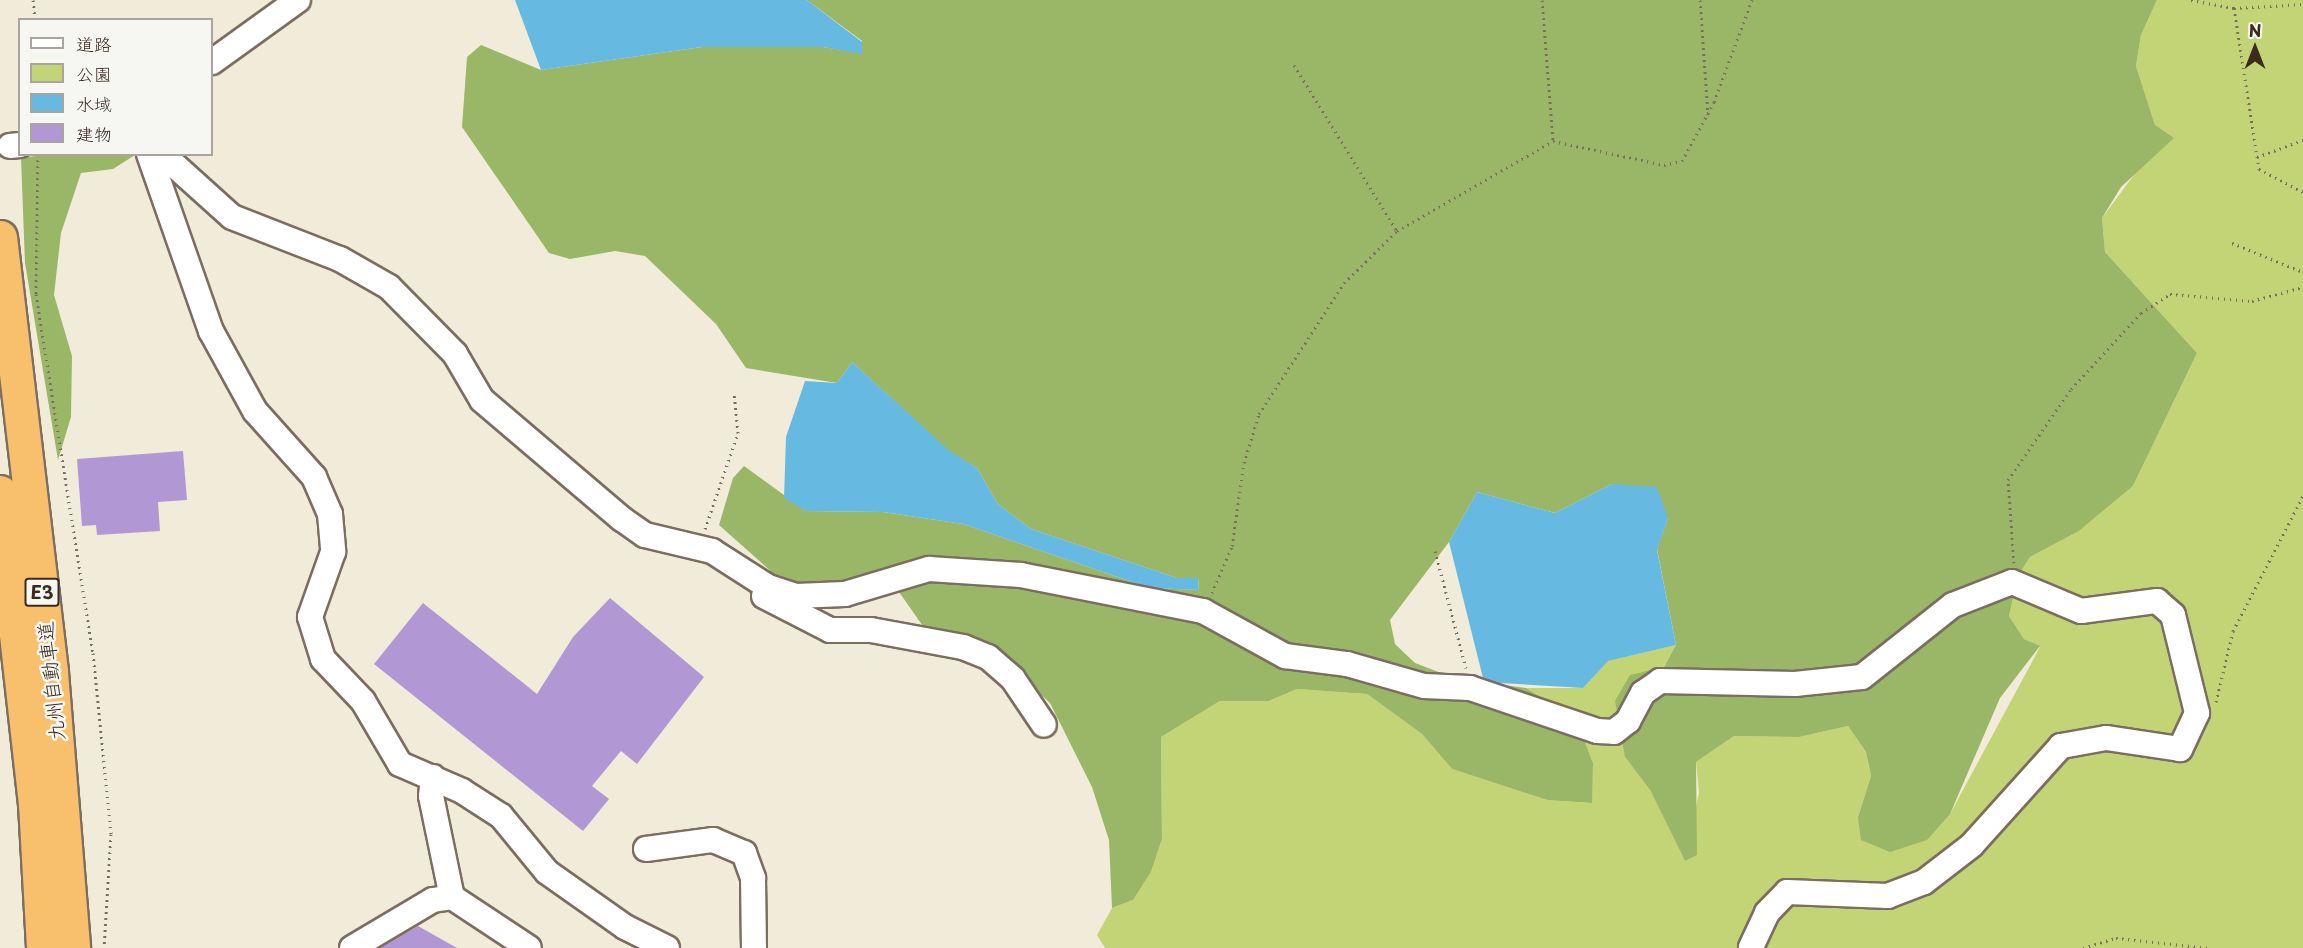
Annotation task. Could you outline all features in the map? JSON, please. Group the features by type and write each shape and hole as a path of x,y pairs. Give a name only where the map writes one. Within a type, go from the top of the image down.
{"highway":[{"name":"九州自動車道","path":"0,237 51,672 73,948"},
{"name":"九州自動車道","path":"0,492 35,804 43,948"}],"street":[{"path":"213,61 298,0"},
{"path":"150,156 211,331 255,411 314,477 330,514 333,552 310,617 323,659 363,701 400,764 433,777 501,816 563,884 625,927 667,948"},
{"path":"164,156 232,217 340,259 389,287 455,354 482,400 565,473 645,535 699,548 756,579 796,596 845,594 929,569 993,571 1203,611 1285,656 1347,664 1424,686 1470,688 1597,731 1614,732 1628,721 1643,693 1660,681 1795,684 1862,677 1953,605 2012,582 2081,611 2157,601 2173,615 2197,713 2188,738 2170,751 2106,738 2061,746 1972,845 1924,882 1888,896 1787,892 1767,913 1751,948"},
{"path":"756,579 756,590 771,603 830,630 870,630 963,647 988,657 1013,679 1044,724"},
{"path":"433,777 431,796 452,897"},
{"path":"646,849 713,840 744,853 753,878 754,948"},
{"path":"352,948 433,900 452,897 529,948"}],"path":[{"path":"33,0 35,18"},
{"path":"1542,0 1553,141"},
{"path":"1700,0 1708,115"},
{"path":"1203,611 1232,546 1244,463 1260,414 1344,283 1397,231 1553,141 1673,166 1687,154 1708,115 1752,0"},
{"path":"2191,0 2234,8 2303,4"},
{"path":"2234,8 2257,157 2263,174 2303,192"},
{"path":"1294,66 1397,231"},
{"path":"2257,157 2303,140"},
{"path":"38,156 36,294 93,653 111,834 104,948"},
{"path":"2232,243 2303,272"},
{"path":"2012,582 2008,480 2062,399 2141,313 2170,294 2252,301 2303,287"},
{"path":"699,548 738,433 734,392"},
{"path":"2197,713 2215,705 2233,631 2303,496"},
{"path":"1436,551 1470,688"},
{"path":"2083,948 2116,938 2210,948"}],"green space":[{"path":"807,0 2157,0 2141,35 2136,66 2155,125 2174,138 2121,187 2102,218 2105,252 2197,353 2133,486 2079,531 2030,557 2018,576 2009,616 2024,639 2040,646 2000,698 1950,814 1927,840 1890,852 1861,840 1858,817 1871,776 1866,752 1848,726 1799,737 1734,736 1696,762 1697,855 1685,861 1650,790 1625,757 1615,701 1630,675 1664,667 1676,645 1657,549 1668,518 1612,484 1555,513 1477,492 1449,542 1390,620 1395,644 1415,663 1457,679 1526,688 1576,719 1593,763 1592,803 1547,800 1452,769 1422,734 1367,694 1297,689 1269,701 1220,701 1161,737 1162,839 1151,872 1133,900 1112,908 1109,840 1092,787 1050,703 990,646 956,633 925,629 892,582 791,589 719,525 733,478 744,466 806,511 883,512 963,524 1150,588 1199,590 1198,578 1177,578 1031,529 998,504 977,468 951,453 852,362 837,383 746,368 716,324 645,256 615,251 570,259 549,253 462,127 467,57 481,45 541,70 702,47 823,47 862,53 862,41"},
{"path":"2157,0 2303,0 2303,948 1105,948 1097,935 1112,908 1133,900 1151,872 1162,839 1161,737 1220,701 1269,701 1297,689 1367,694 1422,734 1452,769 1547,800 1591,803 1593,763 1576,720 1526,688 1583,688 1607,661 1676,645 1664,667 1630,676 1625,757 1650,790 1685,861 1699,792 1696,762 1734,736 1799,737 1848,726 1866,752 1871,776 1858,817 1950,814 2040,647 2024,639 2009,616 2018,576 2030,557 2079,531 2133,486 2197,353 2105,252 2102,218 2139,168 2155,125 2136,66 2141,35"},
{"path":"133,156 113,169 81,173 61,233 54,295 72,356 71,417 58,460 25,263 21,158"}],"water":[{"path":"515,0 807,0 862,42 862,54 823,47 702,47 541,70"},
{"path":"852,362 951,452 977,468 998,504 1031,529 1177,578 1198,578 1199,590 1150,588 963,524 883,512 806,511 784,498 786,437 805,381 837,383"},
{"path":"1612,484 1657,487 1668,518 1657,550 1676,645 1608,661 1583,688 1484,682 1449,542 1477,492 1555,513"}],"building":[{"path":"183,451 187,500 158,502 160,531 97,535 96,525 82,526 77,459"},
{"path":"610,598 704,677 637,764 621,751 592,786 609,799 583,831 374,664 423,603 537,694 573,637"},
{"path":"418,926 457,948 380,948"}]}
